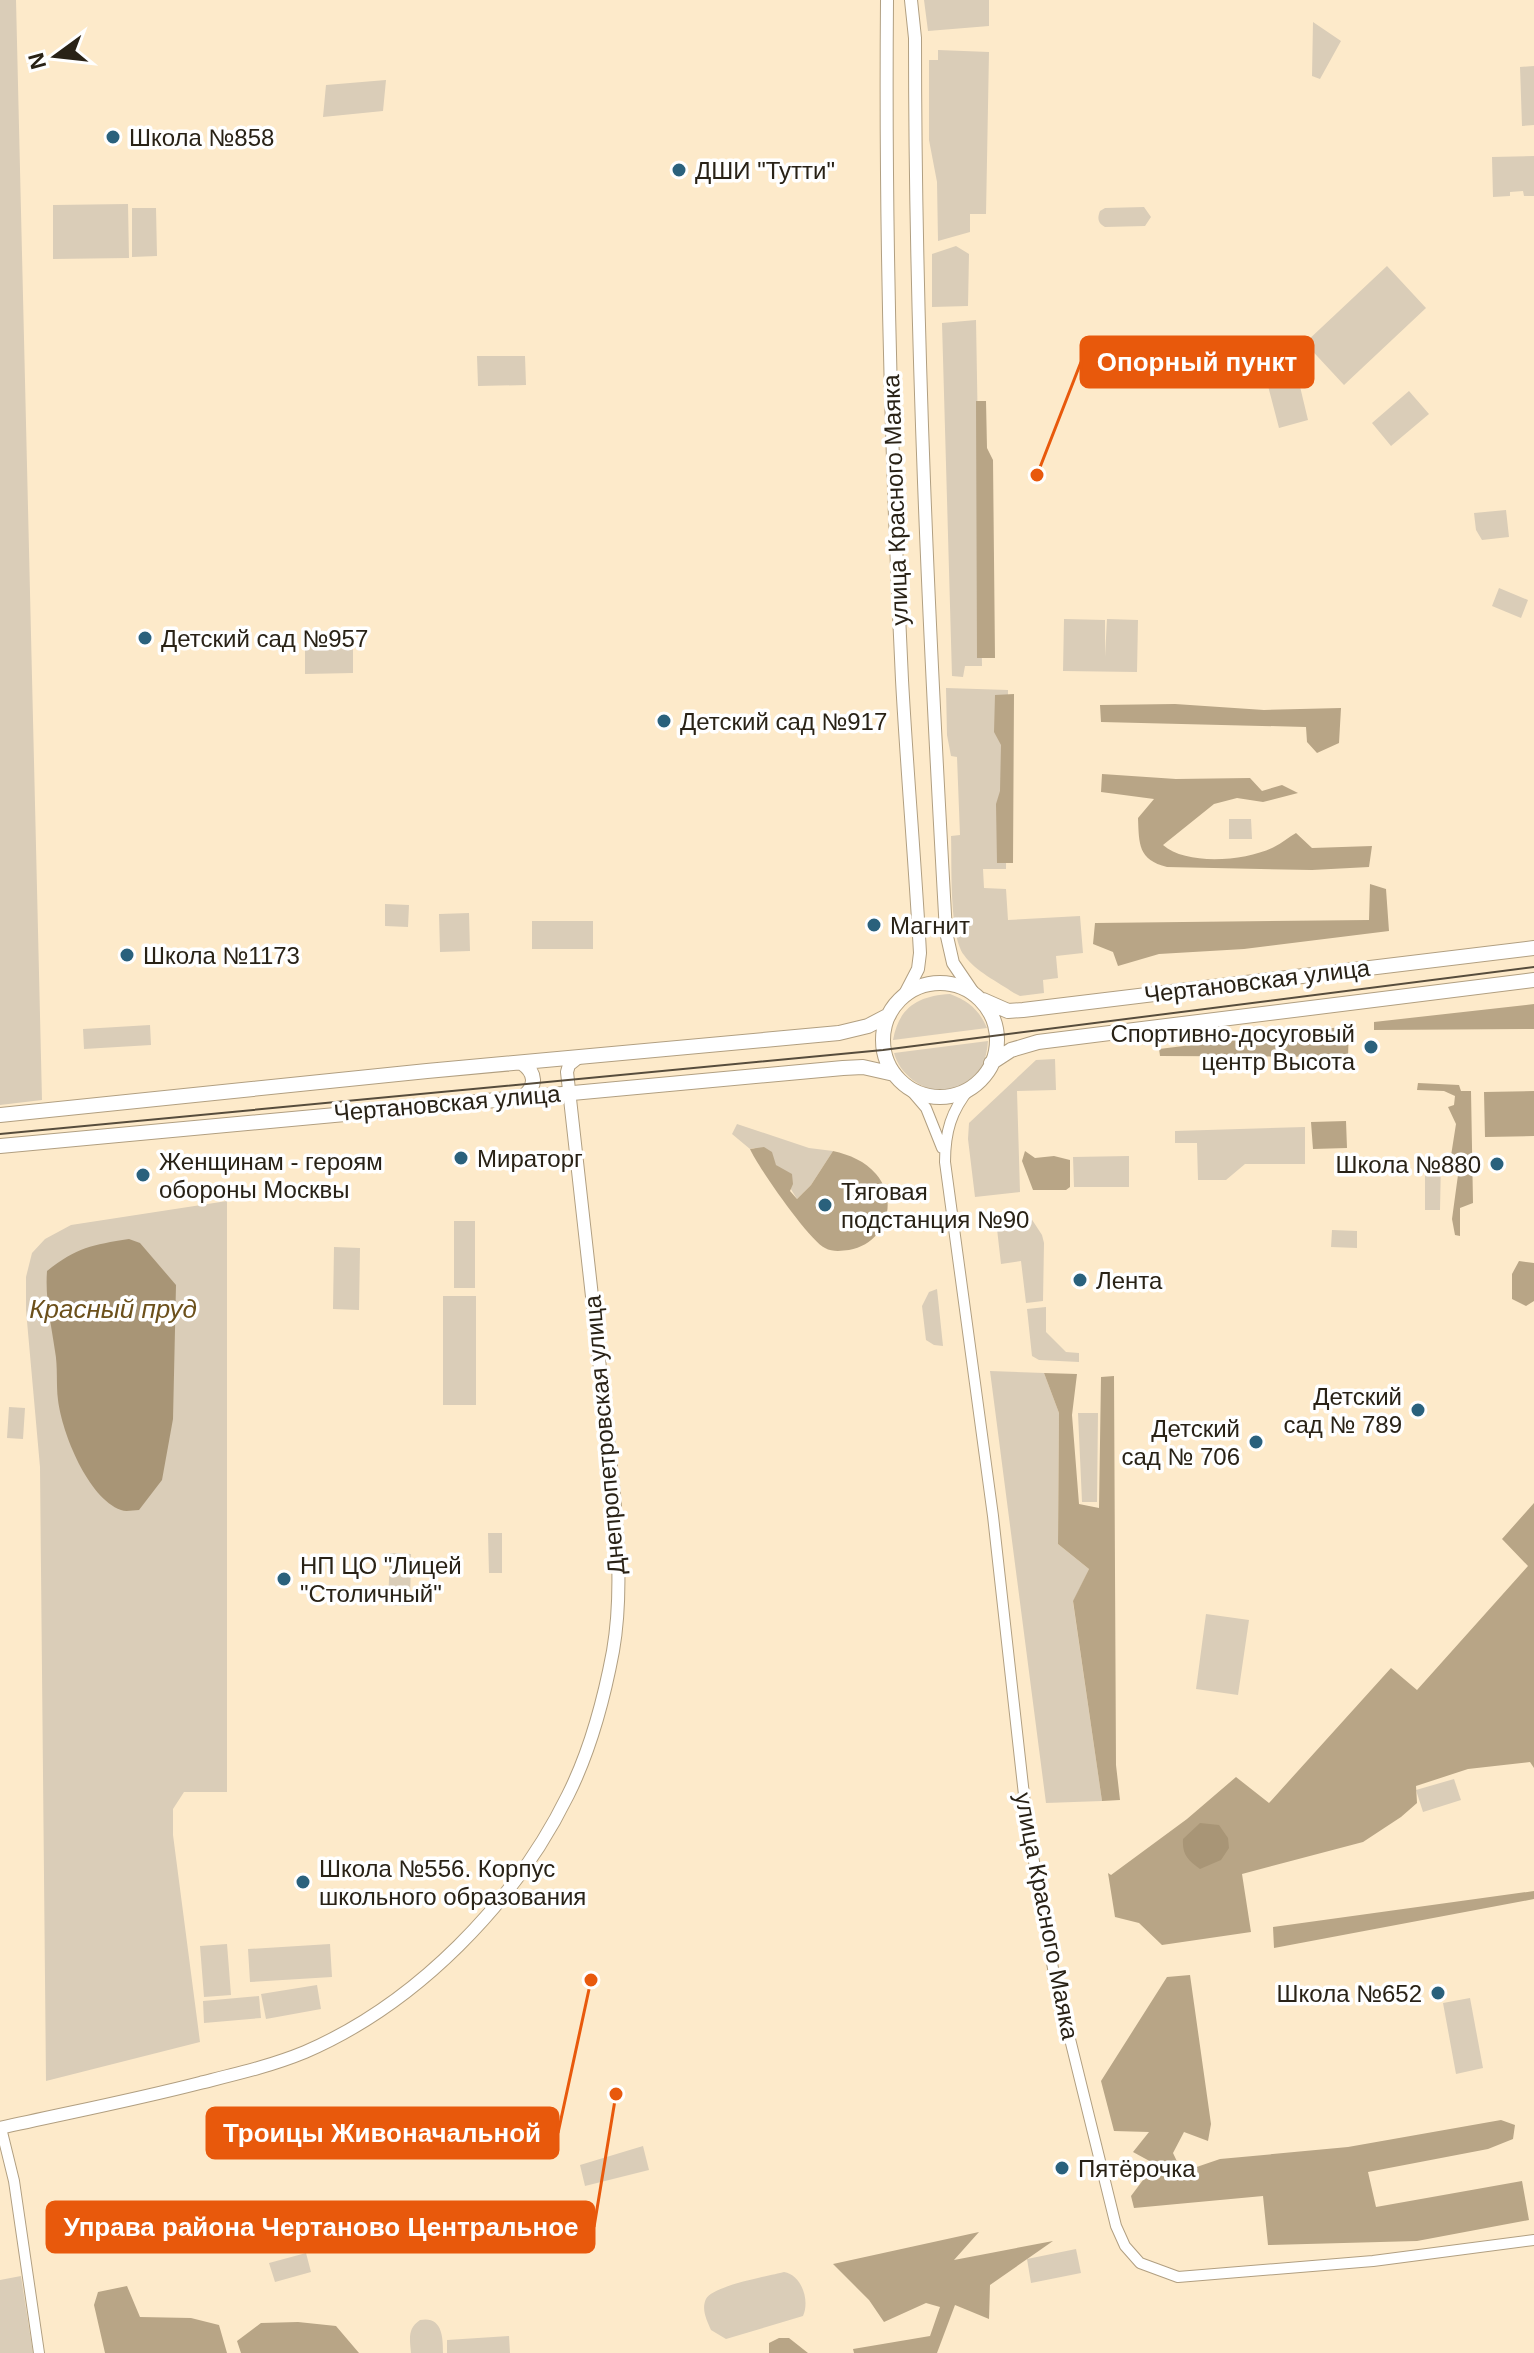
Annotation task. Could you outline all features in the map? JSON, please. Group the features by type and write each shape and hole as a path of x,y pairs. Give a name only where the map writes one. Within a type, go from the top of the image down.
{"main road":[{"name":"Чертановская улица","path":"0,1115 839,1033 868,1026 889,1015 904,996 916,989 942,983 956,985 1008,1011 1534,948"},
{"name":"Чертановская улица","path":"970,1088 991,1063 1011,1050 1038,1042 1534,980"},
{"path":"977,996 990,1011 996,1031 991,1063"},
{"path":"889,1015 883,1045 894,1074 908,1087 939,1097 955,1095 970,1088"},
{"path":"522,1063 529,1068 534,1083 523,1097"},
{"name":"Чертановская улица","path":"0,1146 843,1068 863,1067 894,1074"}],"street":[{"name":"улица Красного Маяка","path":"887,0 892,423 902,679 920,953 918,969 904,996"},
{"name":"улица Красного Маяка","path":"911,0 915,38 918,301 930,653 946,932 953,963 977,996"},
{"name":"Днепропетровская улица","path":"0,2128 257,2069 331,2039 390,2003 456,1946 503,1895 537,1848 565,1801 587,1746 606,1683 613,1648 618,1563 614,1494 567,1072 569,1065 579,1057"},
{"name":"улица Красного Маяка","path":"908,1087 926,1108 945,1162 993,1516 1027,1822 1060,2000 1116,2226 1125,2246 1140,2263 1178,2277 1373,2261 1534,2240"},
{"name":"улица Красного Маяка","path":"945,1162 945,1139 950,1118 970,1088"},
{"path":"0,2128 14,2181 39,2353"}],"shaded area":[{"path":"0,0 16,0 42,1100 0,1105"},
{"path":"924,0 989,0 989,26 928,31"},
{"path":"1313,22 1341,41 1320,79 1312,76"},
{"path":"938,50 989,52 986,214 970,214 970,232 938,241 937,182 929,140 929,60 938,60"},
{"path":"1534,66 1534,125 1522,126 1520,67"},
{"path":"386,80 383,111 323,117 326,85"},
{"path":"1534,156 1534,196 1524,196 1523,191 1493,197 1492,157"},
{"path":"128,204 129,258 53,259 53,205"},
{"path":"1144,207 1151,217 1145,226 1105,227 1099,220 1100,211 1105,208"},
{"path":"132,208 156,208 157,256 132,257"},
{"path":"956,246 969,254 968,306 932,307 932,254"},
{"path":"1387,266 1426,308 1344,385 1305,343"},
{"path":"976,320 982,666 965,666 963,677 952,676 942,323"},
{"path":"477,356 525,356 526,385 478,386"},
{"path":"1297,374 1308,420 1279,428 1267,382"},
{"path":"1409,391 1429,414 1391,446 1372,423"},
{"path":"976,401 986,401 987,448 993,460 995,658 977,658"},
{"path":"1506,510 1509,537 1482,540 1476,530 1474,513"},
{"path":"1499,588 1528,600 1521,618 1492,606"},
{"path":"1064,619 1105,620 1105,657 1107,619 1138,620 1137,672 1063,671"},
{"path":"305,646 353,646 353,673 305,674"},
{"path":"946,688 1008,690 1006,869 983,869 984,888 1006,889 1008,920 1080,916 1083,953 1056,956 1058,978 1043,980 1044,993 1020,996 1014,993 974,966 959,945 954,916 951,836 960,835 957,757 951,756 947,735"},
{"path":"1014,694 1013,863 997,863 996,804 1000,791 1001,745 994,732 995,695"},
{"path":"1175,704 1264,710 1341,708 1339,743 1317,753 1307,742 1306,727 1101,722 1100,705"},
{"path":"1102,774 1176,779 1250,778 1262,791 1282,785 1298,793 1263,802 1237,798 1214,804 1163,845 1174,852 1201,859 1248,856 1277,845 1296,833 1312,848 1372,846 1369,867 1312,870 1167,867 1157,864 1142,850 1138,827 1138,818 1154,799 1101,792"},
{"path":"1229,819 1251,819 1252,839 1229,839"},
{"path":"1370,884 1386,889 1389,931 1244,949 1159,954 1118,966 1113,952 1093,944 1095,923 1369,920"},
{"path":"385,904 409,905 408,927 385,926"},
{"path":"469,913 470,951 440,952 439,914"},
{"path":"532,921 593,921 593,949 532,949"},
{"path":"950,994 973,1007 987,1028 893,1040 900,1019 912,1005 928,997"},
{"path":"1534,1004 1534,1029 1374,1030 1374,1022"},
{"path":"150,1025 151,1045 84,1049 83,1029"},
{"path":"1349,1026 1348,1057 1160,1056 1159,1049"},
{"path":"988,1041 978,1073 964,1086 953,1090 940,1091 917,1083 899,1065 894,1053"},
{"path":"1055,1059 1056,1090 1017,1091 1020,1192 975,1197 969,1123 1036,1060"},
{"path":"1418,1083 1459,1085 1461,1091 1471,1091 1473,1203 1460,1208 1460,1236 1455,1235 1452,1219 1458,1175 1450,1162 1456,1124 1448,1107 1454,1105 1455,1096 1444,1091 1417,1090"},
{"path":"1534,1091 1534,1136 1485,1137 1484,1092"},
{"path":"1346,1121 1347,1148 1313,1149 1311,1122"},
{"path":"737,1124 809,1148 833,1151 811,1185 797,1199 776,1165 732,1134"},
{"path":"1305,1127 1305,1164 1245,1164 1226,1180 1198,1180 1197,1143 1175,1143 1175,1131"},
{"path":"764,1147 772,1152 776,1165 792,1174 790,1191 797,1199 811,1185 833,1151 867,1165 883,1185 887,1197 885,1220 880,1231 872,1240 849,1250 825,1248 796,1218 750,1149"},
{"path":"1025,1151 1035,1158 1054,1156 1070,1160 1070,1187 1066,1190 1033,1190 1022,1161"},
{"path":"1129,1156 1129,1187 1074,1187 1073,1157"},
{"path":"1425,1158 1441,1158 1440,1210 1425,1210"},
{"path":"227,1201 227,1792 184,1792 173,1809 173,1835 200,2042 46,2081 40,1467 26,1310 26,1277 32,1253 45,1239 71,1225"},
{"path":"1027,1212 1044,1243 1043,1301 1026,1303 1021,1261 1001,1264 996,1220 998,1214"},
{"path":"454,1221 475,1221 475,1288 454,1288"},
{"path":"1332,1230 1357,1231 1357,1248 1331,1247"},
{"path":"334,1247 360,1248 359,1310 333,1309"},
{"path":"1519,1261 1534,1263 1534,1301 1526,1306 1512,1299 1512,1274"},
{"path":"937,1289 943,1346 926,1340 922,1306 929,1292"},
{"path":"443,1296 476,1296 476,1405 443,1405"},
{"path":"1046,1307 1046,1332 1066,1352 1079,1353 1079,1362 1039,1360 1032,1356 1027,1309"},
{"path":"990,1371 1044,1373 1059,1413 1058,1544 1089,1569 1073,1602 1102,1801 1046,1803"},
{"path":"1044,1373 1077,1374 1072,1415 1079,1504 1099,1508 1101,1377 1114,1376 1116,1765 1120,1800 1102,1801 1073,1601 1089,1569 1058,1544 1059,1413"},
{"path":"9,1407 25,1408 23,1439 7,1438"},
{"path":"1078,1413 1098,1413 1097,1502 1082,1502"},
{"path":"1534,1503 1534,1768 1530,1762 1468,1769 1416,1786 1417,1803 1363,1842 1242,1874 1251,1932 1162,1945 1139,1923 1115,1917 1108,1873 1111,1875 1187,1819 1236,1777 1269,1803 1391,1668 1417,1690 1528,1566 1502,1539"},
{"path":"488,1533 502,1533 502,1573 489,1573"},
{"path":"390,1553 411,1554 410,1606 388,1605"},
{"path":"1206,1614 1249,1620 1238,1695 1196,1689"},
{"path":"1454,1779 1461,1800 1423,1812 1416,1790"},
{"path":"1534,1891 1534,1899 1274,1948 1273,1927"},
{"path":"227,1944 231,1995 204,1997 200,1946"},
{"path":"330,1944 332,1977 250,1982 248,1949"},
{"path":"1190,1975 1211,2124 1208,2141 1184,2132 1173,2153 1182,2172 1220,2159 1348,2147 1501,2120 1515,2125 1513,2139 1488,2149 1368,2172 1376,2207 1522,2181 1529,2220 1417,2241 1268,2245 1263,2196 1134,2208 1131,2196 1155,2164 1133,2152 1149,2132 1114,2131 1101,2081 1167,1977"},
{"path":"317,1985 321,2009 266,2019 261,1994"},
{"path":"259,1996 261,2018 204,2023 203,2001"},
{"path":"1470,1998 1483,2068 1456,2074 1443,2003"},
{"path":"643,2146 649,2170 585,2186 580,2165"},
{"path":"979,2232 954,2260 1053,2241 990,2285 989,2319 955,2305 937,2353 854,2353 853,2349 930,2336 940,2307 926,2303 884,2322 869,2300 833,2264"},
{"path":"1076,2249 1081,2273 1031,2283 1027,2259"},
{"path":"306,2253 311,2272 275,2282 269,2263"},
{"path":"784,2272 800,2283 806,2303 803,2316 726,2339 711,2330 704,2307 710,2294"},
{"path":"21,2276 33,2353 0,2353 0,2280"},
{"path":"127,2286 140,2317 191,2318 219,2325 227,2353 105,2353 94,2305 98,2292"},
{"path":"420,2320 437,2324 442,2334 443,2353 411,2353 411,2331"},
{"path":"298,2322 336,2326 359,2353 241,2353 237,2341 261,2323"},
{"path":"509,2336 510,2353 447,2353 447,2340"},
{"path":"779,2338 789,2338 808,2353 769,2353 769,2343"}],"water":[{"name":"Красный пруд","path":"129,1239 140,1243 176,1285 173,1419 162,1480 139,1510 127,1511 109,1503 88,1479 65,1429 58,1400 47,1271 76,1252"},
{"path":"1200,1823 1219,1825 1228,1838 1229,1848 1221,1860 1200,1869 1187,1857 1183,1839"}],"tram line":[{"path":"0,1134 883,1050 1534,967"}],"place":[{"name":"Школа №858","path":"113,137"},
{"name":"ДШИ \"Тутти\"","path":"679,170"},
{"name":"Опорный пункт","path":"1037,475"},
{"name":"Детский сад №957","path":"145,638"},
{"name":"Детский сад №917","path":"664,721"},
{"name":"Магнит","path":"874,925"},
{"name":"Школа №1173","path":"127,955"},
{"name":"Спортивно-досуговый центр Высота","path":"1371,1047"},
{"name":"Мираторг","path":"461,1158"},
{"name":"Школа №880","path":"1497,1164"},
{"name":"Женщинам - героям обороны Москвы","path":"143,1175"},
{"name":"Тяговая подстанция №90","path":"825,1205"},
{"name":"Лента","path":"1080,1280"},
{"name":"Детский сад № 789","path":"1418,1410"},
{"name":"Детский сад № 706","path":"1256,1442"},
{"name":"НП ЦО \"Лицей \"Столичный\"","path":"284,1579"},
{"name":"Школа №556. Корпус школьного образования","path":"303,1882"},
{"name":"Троицы Живоначальной","path":"591,1980"},
{"name":"Школа №652","path":"1438,1993"},
{"name":"Управа района Чертаново Центральное","path":"616,2094"},
{"name":"Пятёрочка","path":"1062,2168"}]}
